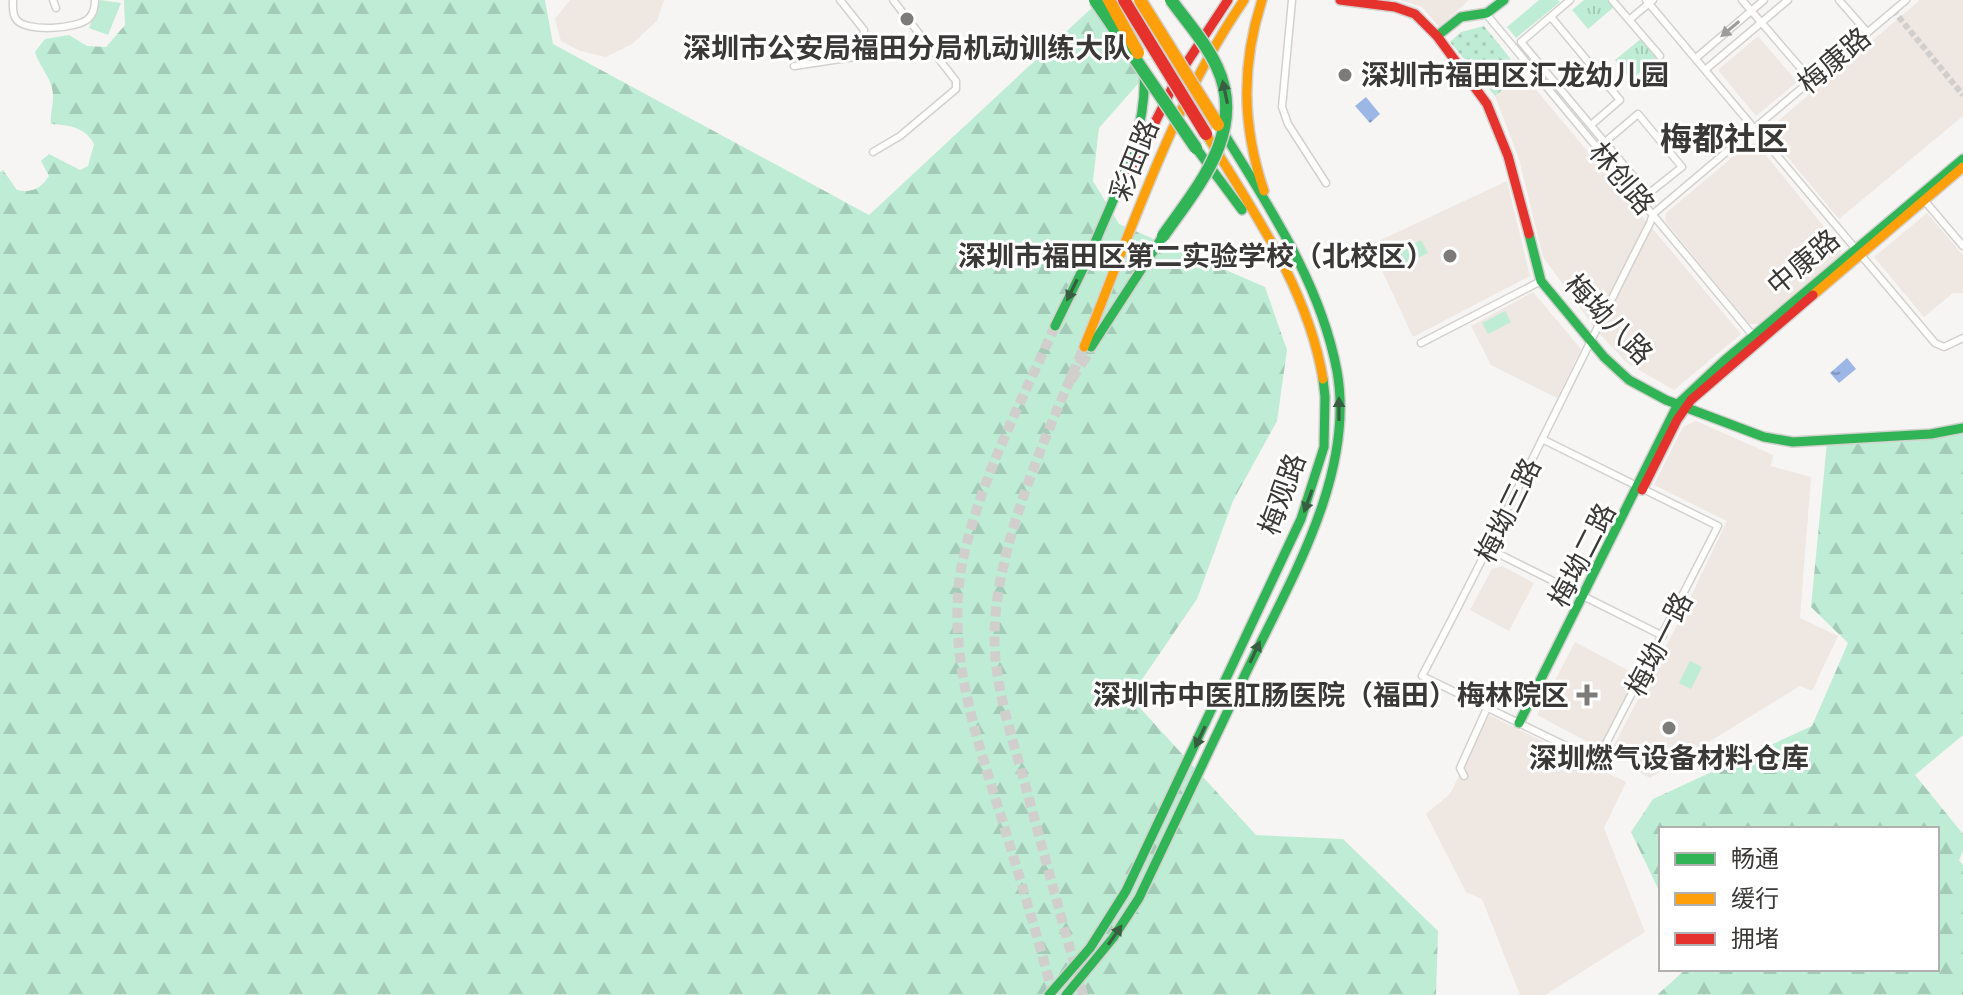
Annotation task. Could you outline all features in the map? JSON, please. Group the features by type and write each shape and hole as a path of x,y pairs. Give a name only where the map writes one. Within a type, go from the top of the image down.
{"main road":[{"path":"1095,0 1196,148 1282,265"},
{"path":"1094,245 1128,163 1142,116 1146,84 1138,53 1109,0"},
{"name":"梅观路","path":"1049,995 1090,948 1126,891 1288,550 1312,491 1325,438 1325,390 1311,331 1299,297 1206,134 1124,0"},
{"name":"梅观路","path":"1066,995 1113,938 1139,898 1307,543 1328,490 1340,423 1337,361 1322,308 1282,231 1140,0"},
{"name":"彩田路","path":"1171,0 1217,67 1224,81 1229,108 1227,129 1219,152 1087,347 1187,95 1214,44 1244,0"},
{"name":"彩田路","path":"1055,326 1178,76 1228,0"},
{"path":"1262,0 1248,53 1246,104 1254,162 1282,231"},
{"name":"梅坳八路","path":"1340,0 1406,10 1423,19 1477,88 1493,119 1520,197 1541,281 1591,343 1629,380 1682,406 1764,437 1793,442 1931,434 1963,428"},
{"path":"1437,36 1461,17 1487,15 1504,0"},
{"name":"中康路","path":"1922,198 1963,159"},
{"name":"中康路","path":"1682,406 1755,338 1963,167"},
{"name":"梅坳二路","path":"1522,724 1682,406"}],"street":[{"path":"13,0 14,16 18,22 33,29 85,22 92,16 95,0"},
{"path":"53,0 56,8"},
{"path":"794,66 854,57 861,50 864,30 840,0"},
{"path":"873,152 900,136 956,89 956,81 893,0"},
{"path":"1292,0 1282,107 1288,124 1326,183"},
{"path":"1570,0 1521,42 1648,194 1682,167 1638,114 1605,142"},
{"path":"1612,0 1660,56"},
{"path":"1742,0 1810,79"},
{"path":"1696,58 1764,0"},
{"path":"1705,70 1788,0"},
{"path":"1839,0 1867,32"},
{"name":"梅康路","path":"1653,214 1906,0"},
{"path":"1629,20 1650,1 1935,343 1944,347 1963,338"},
{"name":"林创路","path":"1487,15 1755,338"},
{"path":"1551,17 1620,100 1591,125"},
{"path":"1922,198 1963,246"},
{"name":"梅坳三路","path":"1487,708 1422,676 1489,549 1653,214"},
{"path":"1421,343 1541,281"},
{"path":"1542,439 1639,488"},
{"name":"梅坳一路","path":"1522,724 1597,761 1718,526 1639,488"},
{"path":"1489,549 1663,636"},
{"path":"1464,776 1460,768 1487,708 1522,724"}],"shaded area":[{"path":"570,0 664,0 657,21 632,44 606,57 580,51 561,41 555,19"},
{"path":"1400,0 1469,0 1439,27 1422,7"},
{"path":"1920,0 1963,0 1963,116 1839,219 1770,136 1771,127"},
{"path":"1758,36 1797,82 1756,116 1718,70"},
{"path":"1522,73 1741,334 1674,390 1627,363 1597,331 1543,257 1519,159 1495,96"},
{"path":"1756,143 1842,249 1839,259 1761,324 1749,324 1665,221 1666,213 1747,145"},
{"name":"深圳市福田区第二实验学校（北校区）","path":"1507,181 1530,276 1413,337 1370,245"},
{"path":"1927,213 1963,255 1963,293 1953,293 1924,317 1874,257"},
{"path":"1533,292 1581,349 1557,398 1491,365 1471,326"},
{"path":"1696,421 1773,455 1771,466 1811,477 1800,618 1838,636 1812,691 1800,686 1650,778 1634,770 1639,759 1613,747 1727,521 1654,485 1683,427"},
{"path":"1502,566 1534,583 1509,631 1470,610 1492,569"},
{"name":"深圳市中医肛肠医院（福田）梅林院区","path":"1575,642 1637,675 1599,748 1537,715"},
{"path":"1489,715 1626,782 1604,828 1645,932 1545,995 1520,995 1482,899 1466,892 1426,814 1450,794"}],"green space":[{"path":"100,0 121,3 108,35 89,28"},
{"path":"124,0 545,0 553,44 869,215 1097,3 1144,77 1099,128 1093,181 1119,224 1265,287 1287,350 1277,421 1233,501 1197,599 1130,697 1256,835 1343,839 1438,931 1436,995 0,995 0,172 3,170 17,190 27,191 39,187 49,176 41,161 49,154 80,170 88,166 94,144 90,138 76,128 51,124 53,91 35,52 45,39 69,35 87,46 106,47 125,25"},
{"path":"1539,0 1560,2 1516,38 1507,27"},
{"path":"1584,0 1610,0 1615,6 1588,29 1572,10"},
{"path":"1484,26 1522,73 1495,96 1450,42 1461,32"},
{"path":"1642,38 1658,57 1631,80 1615,60"},
{"path":"1421,240 1428,253 1405,264 1399,251"},
{"path":"1505,311 1511,322 1488,334 1482,323"},
{"path":"1963,428 1963,735 1915,775 1963,834 1963,851 1959,860 1963,865 1963,995 1657,995 1684,971 1939,971 1939,827 1659,827 1659,891 1631,832 1653,799 1812,726 1848,643 1811,607 1827,442"},
{"path":"1690,661 1702,667 1691,689 1679,683"}],"water":[{"path":"1366,97 1380,114 1370,123 1355,106"},
{"path":"1847,358 1856,369 1839,383 1830,373"}],"tunnel":[{"path":"1893,10 1963,95"},
{"path":"1053,995 967,696 961,663 958,597 962,564 979,503 1002,443 1055,326"},
{"path":"1083,995 1008,725 996,664 995,623 1006,554 1016,519 1084,347"},
{"path":"1070,380 1091,347"}],"traffic: fast":[{"path":"1095,0 1196,148"},
{"path":"1163,236 1214,157 1226,113 1225,91 1213,58 1171,0"},
{"path":"1437,36 1461,17 1487,13 1504,0"},
{"path":"1094,245 1136,139 1144,94 1144,71"},
{"path":"1066,995 1113,938 1139,898 1297,569 1327,491 1336,451 1340,411 1337,371 1318,306 1290,244 1220,127"},
{"path":"1196,148 1242,210"},
{"path":"1519,723 1678,404 1725,360 1963,159"},
{"path":"1529,234 1541,281 1604,357 1629,380 1666,400 1764,437 1793,442 1931,434 1963,428"},
{"path":"1091,347 1163,236"},
{"path":"1055,326 1097,240"},
{"path":"1049,995 1090,948 1126,891 1301,519 1324,447 1323,379"}],"traffic: slow":[{"path":"1109,0 1138,53"},
{"path":"1140,0 1218,125"},
{"path":"1084,347 1174,125 1218,40 1244,0"},
{"path":"1262,0 1250,48 1247,96 1251,143 1264,191"},
{"path":"1206,134 1260,222 1292,282 1316,346 1323,379"},
{"path":"1813,295 1963,167"}],"traffic: jam":[{"path":"1124,0 1206,134"},
{"path":"1129,175 1178,76 1228,0"},
{"path":"1340,0 1395,7 1415,14 1437,36 1487,104 1508,156 1529,234"},
{"path":"1642,490 1677,420 1691,400 1813,295"}],"place":[{"name":"深圳市公安局福田分局机动训练大队","path":"907,19"},
{"name":"深圳市福田区汇龙幼儿园","path":"1345,75"},
{"name":"深圳市福田区第二实验学校（北校区）","path":"1450,256"},
{"name":"深圳市中医肛肠医院（福田）梅林院区","path":"1587,695"},
{"name":"深圳燃气设备材料仓库","path":"1669,728"}],"district":[{"name":"梅都社区","path":"1724,139"}]}
